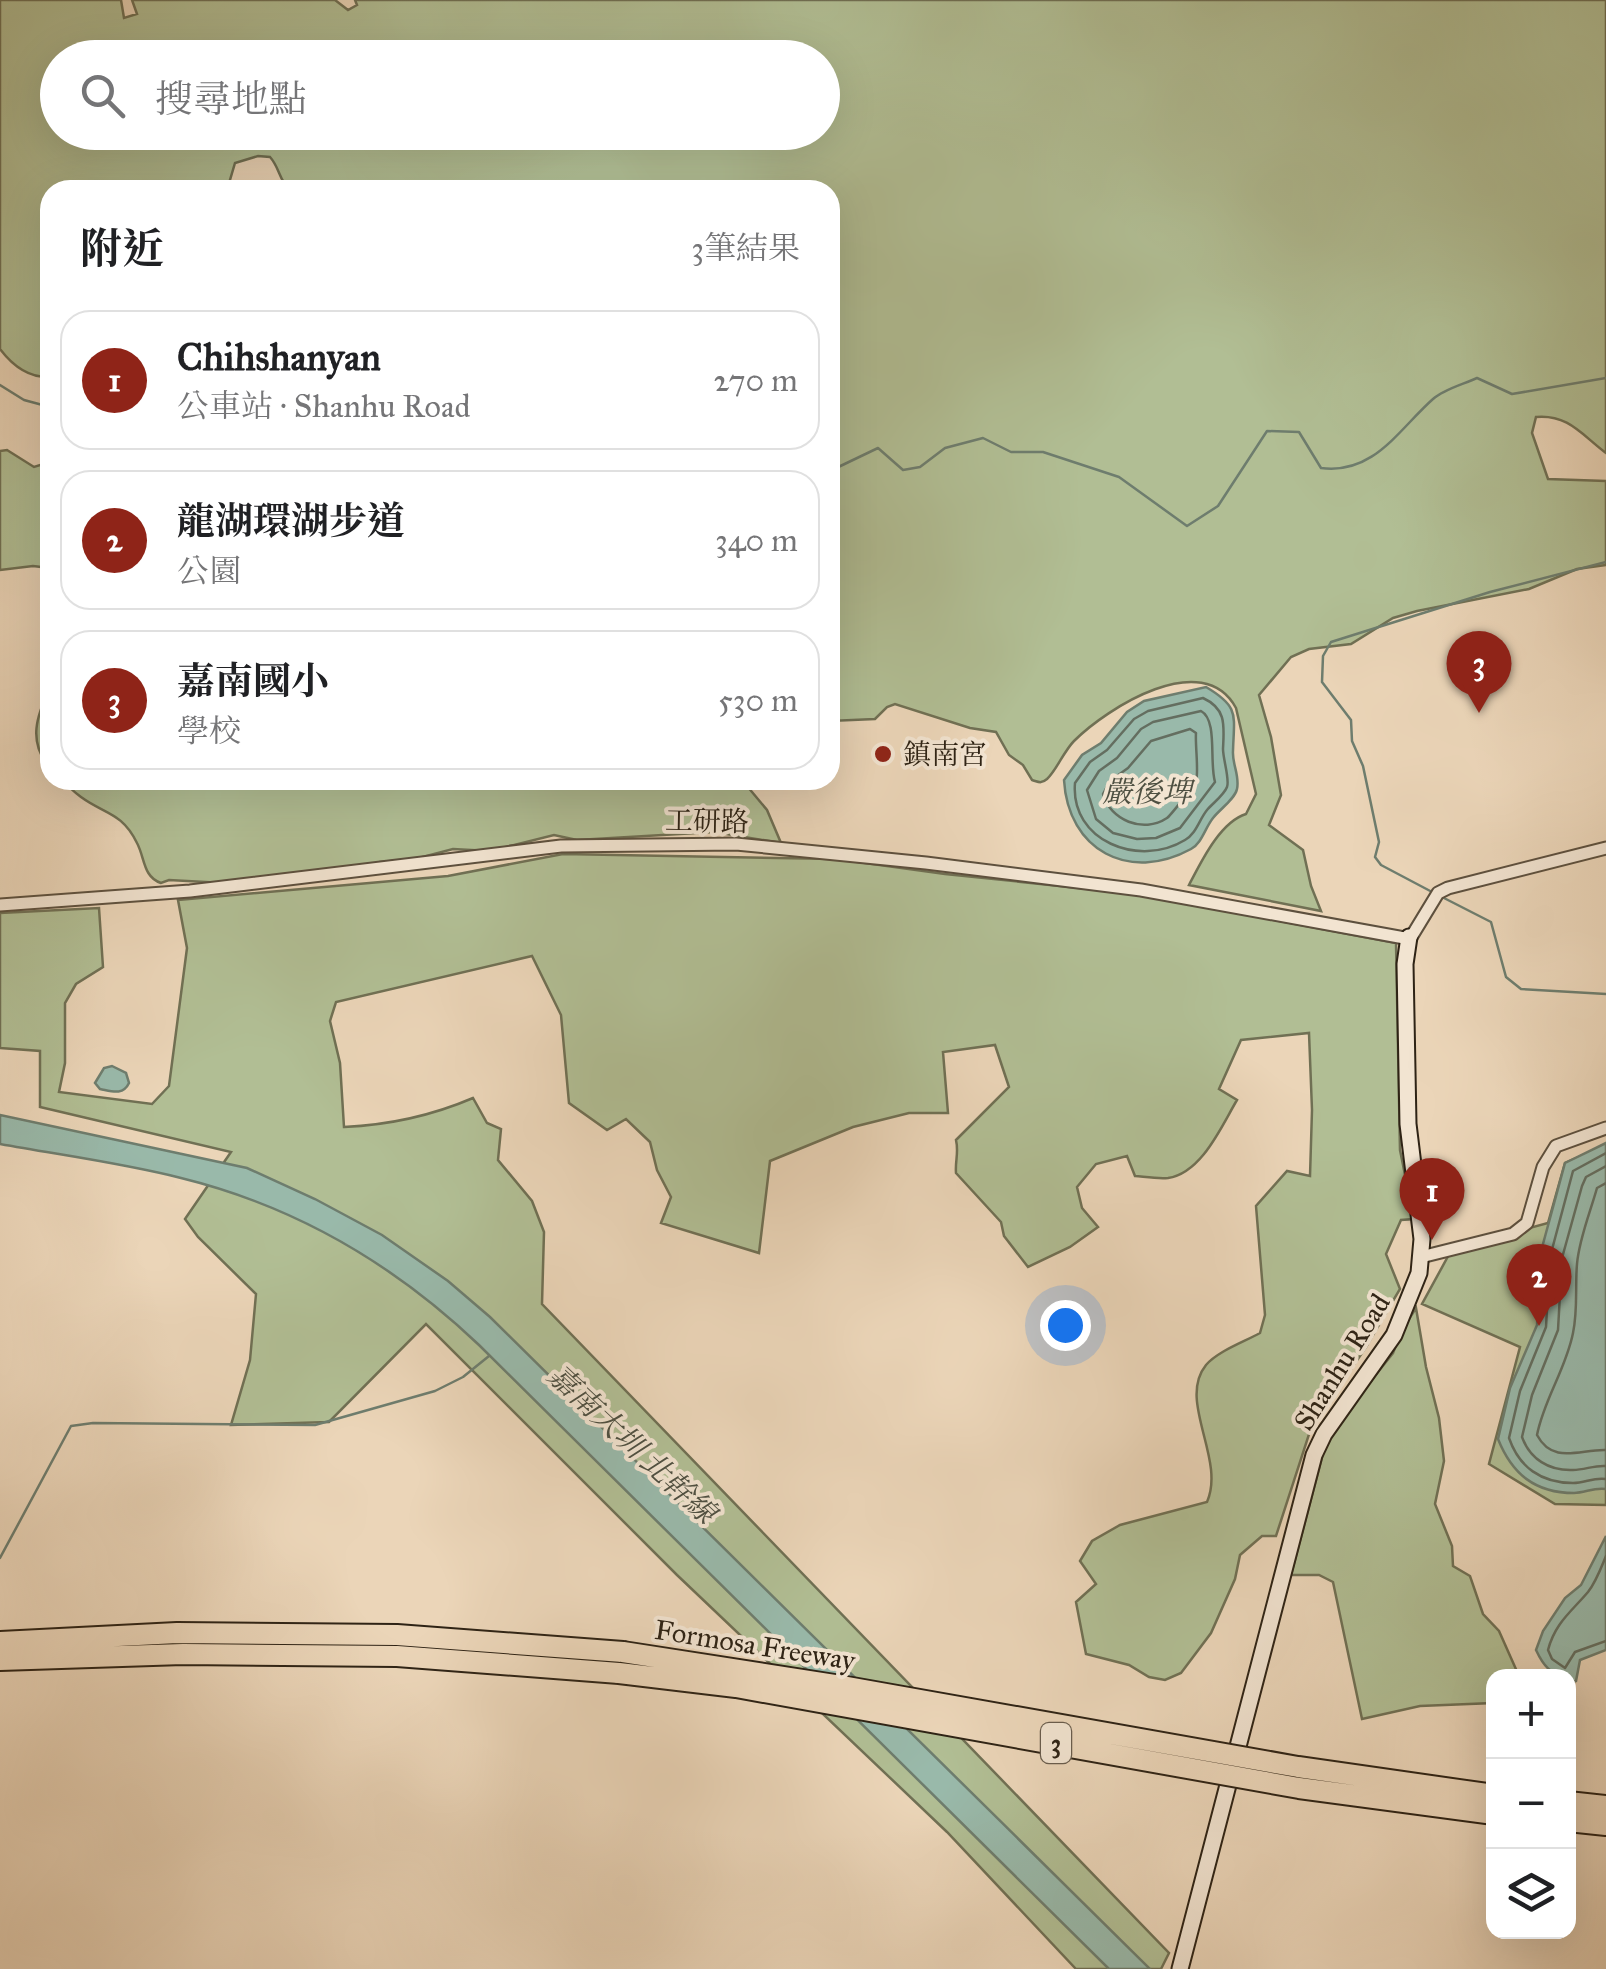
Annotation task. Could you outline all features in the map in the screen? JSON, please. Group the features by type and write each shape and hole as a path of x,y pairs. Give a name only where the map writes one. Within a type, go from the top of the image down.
{"highway":[{"name":"Formosa Freeway","path":"0,1642 178,1633 397,1635 878,1692 1316,1770 1486,1794"},
{"name":"Formosa Freeway","path":"0,1660 183,1654 621,1662 736,1687 1299,1788 1486,1813"},
{"path":"1576,1803 1606,1806"},
{"path":"1576,1822 1606,1825"}],"street":[{"name":"工研路","path":"0,905 190,890 561,846 736,844 1141,890 1410,937"},
{"name":"Shanhu Road","path":"1180,1969 1314,1455 1324,1434 1396,1330 1416,1285 1421,1231 1408,1124 1405,964 1410,937 1438,893 1448,888 1606,848"},
{"path":"1421,1257 1513,1234 1527,1223 1543,1168 1556,1146 1606,1128"}],"shaded area":[{"path":"0,0 121,0 124,18 137,14 132,0 335,0 348,10 357,5 355,0 1606,0 1606,453 1574,427 1557,419 1536,417 1532,433 1548,479 1606,481 1606,565 1577,569 1529,589 1417,611 1393,618 1351,644 1309,649 1291,657 1259,695 1281,795 1269,825 1303,850 1321,911 1189,885 1212,844 1228,825 1246,814 1256,794 1236,708 1221,691 1201,683 1155,689 1109,713 1074,741 1041,782 1032,780 1023,765 1009,755 996,732 970,728 895,704 875,719 840,721 840,180 283,180 270,157 258,156 235,163 230,180 40,180 40,376 10,360 0,349"},
{"path":"7,450 34,467 40,465 40,567 0,570 0,451"},
{"path":"40,711 40,752 36,738"},
{"path":"72,790 750,790 767,810 781,843 714,832 577,840 554,835 490,851 453,849 356,869 224,883 161,883 148,872 125,825"},
{"path":"563,854 836,859 1137,894 1396,943 1400,1150 1414,1219 1401,1220 1386,1254 1400,1289 1311,1428 1276,1536 1262,1536 1240,1555 1235,1579 1211,1633 1181,1673 1165,1680 1086,1654 1076,1602 1096,1584 1080,1561 1092,1541 1120,1525 1207,1502 1211,1468 1199,1413 1198,1379 1211,1360 1260,1333 1265,1315 1256,1206 1287,1171 1310,1176 1309,1033 1241,1040 1219,1089 1237,1100 1201,1158 1180,1174 1164,1178 1135,1176 1127,1156 1096,1164 1077,1187 1082,1208 1098,1227 1070,1247 1028,1267 1004,1236 1001,1222 956,1173 956,1140 1009,1087 995,1045 943,1052 948,1113 909,1113 853,1127 770,1161 759,1253 661,1223 671,1197 657,1170 650,1142 626,1119 607,1130 569,1103 561,1015 532,956 336,1002 330,1021 340,1063 344,1127 409,1118 473,1098 487,1123 501,1129 498,1160 532,1201 544,1232 542,1304 1169,1953 1161,1969 1076,1969 947,1832 677,1575 426,1324 329,1422 231,1425 250,1360 256,1294 185,1219 231,1152 40,1107 40,1051 0,1048 0,913 99,908 103,967 76,984 65,1003 65,1063 59,1092 152,1104 169,1086 187,948 178,900 448,876"},
{"path":"1606,1145 1606,1505 1555,1504 1489,1464 1520,1347 1422,1304 1452,1249 1548,1223 1565,1163"},
{"path":"1416,1308 1444,1461 1435,1504 1452,1546 1453,1566 1470,1576 1483,1614 1499,1631 1516,1669 1486,1669 1486,1703 1420,1706 1362,1719 1333,1582 1319,1575 1291,1575 1324,1450 1339,1421 1393,1353"}],"water":[{"name":"嚴後埤","path":"1206,687 1225,700 1233,713 1236,793 1191,849 1168,859 1146,862 1125,861 1106,854 1077,825 1064,780 1082,755 1101,743 1127,712 1144,701"},
{"path":"112,1066 126,1073 129,1083 120,1091 100,1089 95,1083 104,1068"},
{"path":"0,1115 247,1168 382,1235 448,1281 490,1317 1150,1969 1109,1969 479,1345 413,1289 378,1264 303,1222 223,1190 136,1168 0,1144"},
{"path":"1606,1143 1606,1489 1560,1492 1527,1479 1510,1462 1498,1439 1510,1388 1537,1325 1540,1255 1565,1163"},
{"path":"1606,1536 1606,1650 1580,1660 1576,1681 1576,1669 1548,1669 1536,1650 1543,1631 1565,1598 1581,1585"}],"waterway":[{"path":"840,466 878,448 903,470 920,467 945,448 983,438 1011,452 1043,452 1119,477 1187,526 1218,506 1267,431 1299,432 1321,468 1340,468 1371,457 1438,395 1477,378 1512,394 1606,378"},
{"path":"0,385 24,400 40,404"},
{"path":"1434,893 1381,865 1375,857 1379,842 1363,766 1352,741 1351,720 1322,682 1323,656 1331,642 1490,592 1606,562"},
{"path":"1442,897 1491,922 1506,977 1521,989 1606,994"},
{"path":"0,1558 71,1426 315,1425 435,1391 463,1377 489,1356"}],"place":[{"name":"嘉南國小","path":"1479,713"},
{"name":"鎮南宮","path":"883,754"},
{"name":"Chihshanyan","path":"1432,1240"},
{"name":"龍湖環湖步道","path":"1539,1326"}],"water label":[{"name":"嘉南大圳 北幹線","path":"632,1444"}]}
